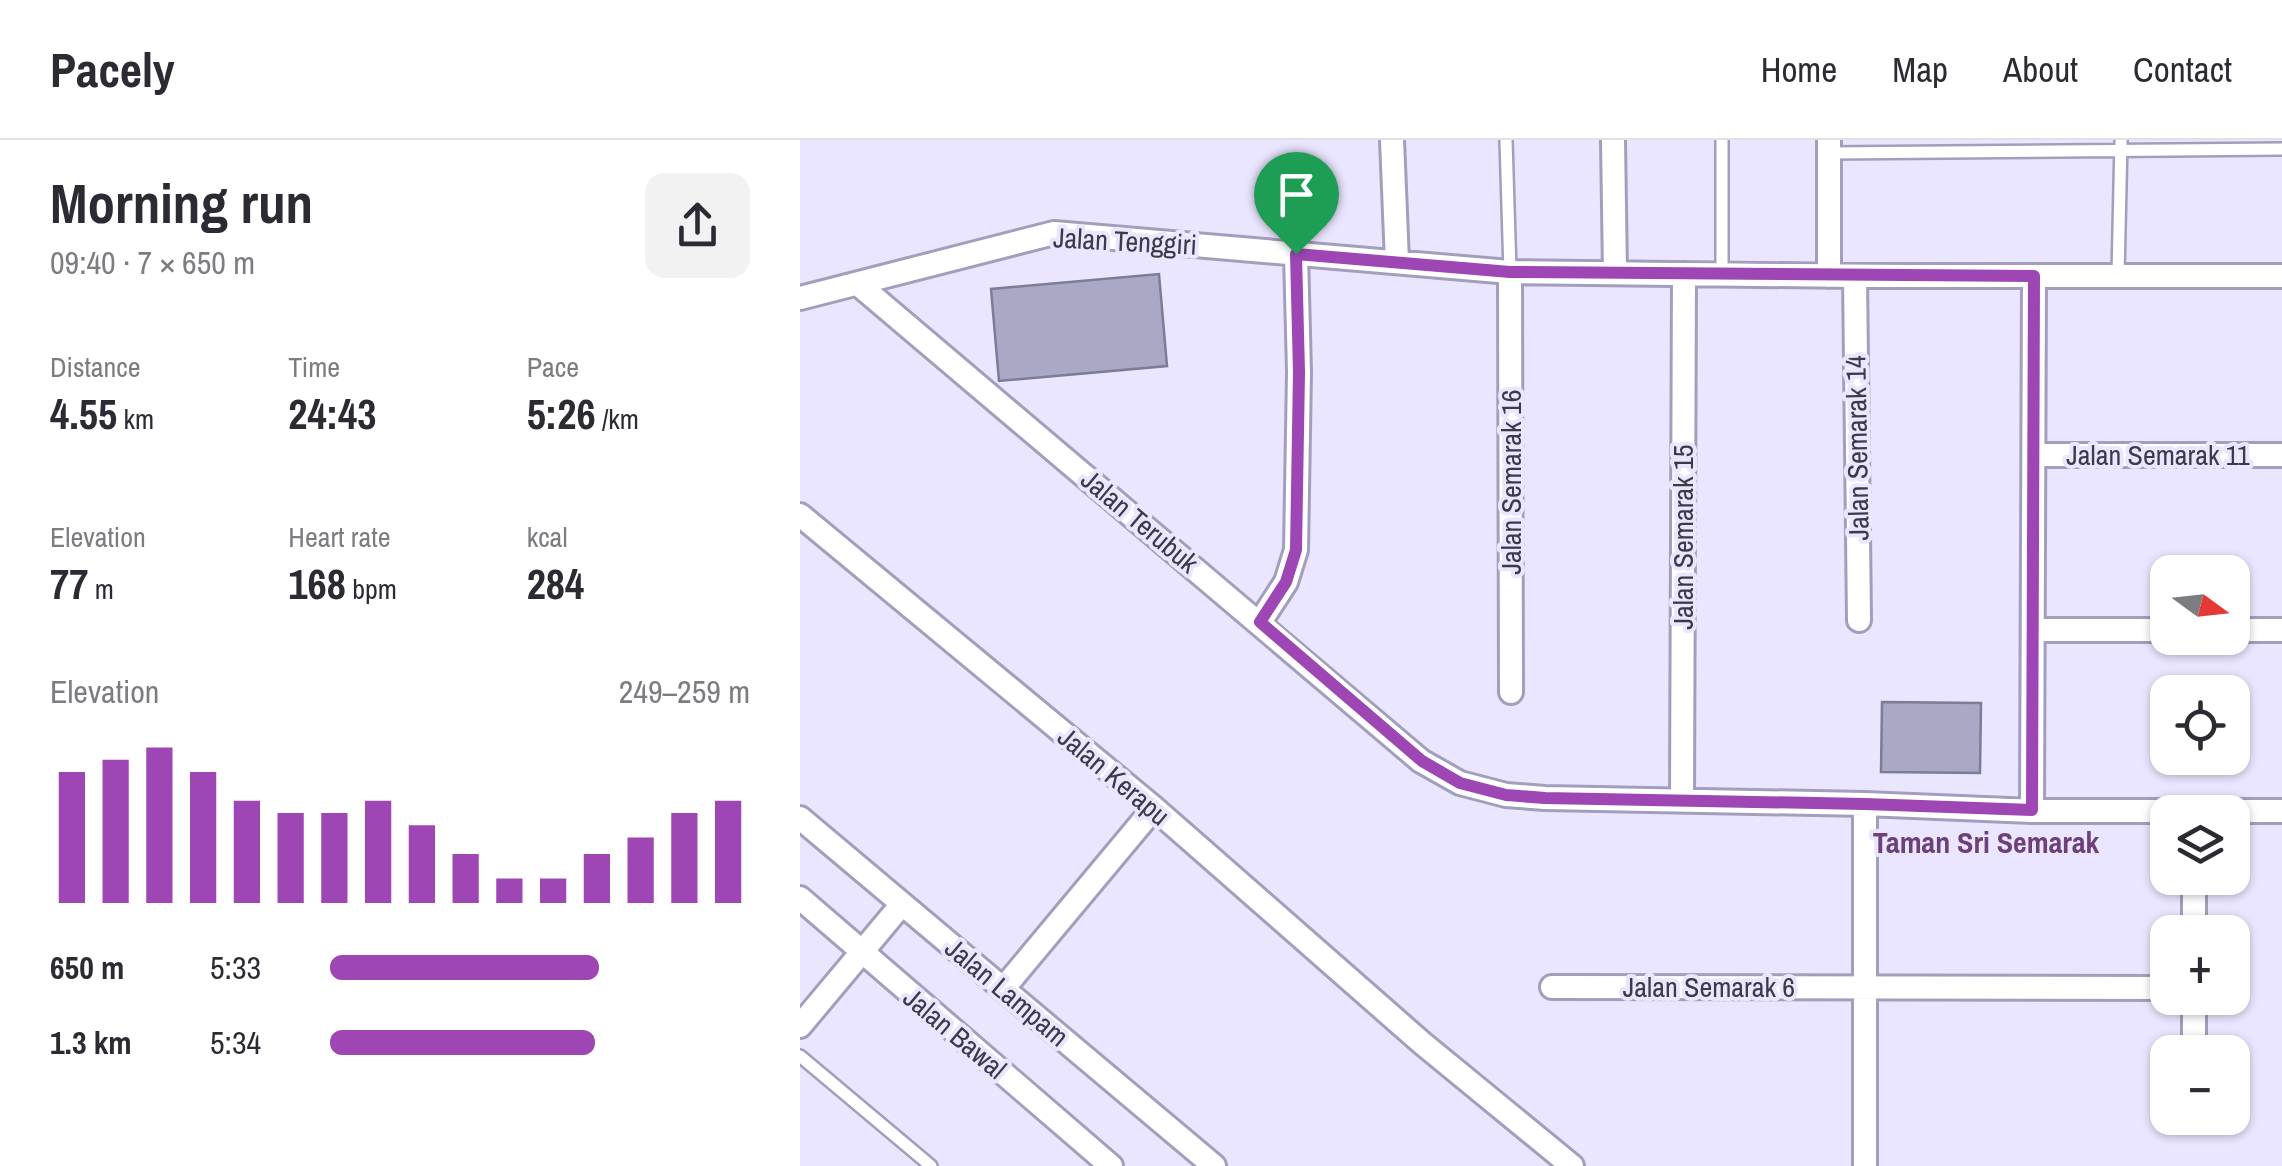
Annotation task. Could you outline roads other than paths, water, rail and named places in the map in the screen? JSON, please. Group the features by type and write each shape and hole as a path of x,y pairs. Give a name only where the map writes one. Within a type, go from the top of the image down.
{"street":[{"path":"1392,140 1397,262"},
{"path":"1613,140 1615,273"},
{"path":"1829,146 1829,276"},
{"name":"Jalan Tenggiri","path":"800,298 1054,232 1510,272 2282,276"},
{"path":"1260,622 1286,582 1296,550 1296,254"},
{"name":"Jalan Semarak 16","path":"1510,272 1512,692"},
{"name":"Jalan Semarak 15","path":"1682,800 1684,274"},
{"name":"Jalan Semarak 14","path":"1855,276 1859,620"},
{"path":"2032,810 2034,276"},
{"name":"Jalan Terubuk","path":"858,284 1422,761 1460,783 1506,795 1545,798 2150,811"},
{"name":"Jalan Semarak 11","path":"2034,455 2282,455"},
{"name":"Jalan Kerapu","path":"800,515 1154,808 1422,1043 1572,1166"},
{"path":"2033,630 2150,630"},
{"path":"2250,630 2282,630"},
{"path":"1865,804 1865,1166"},
{"path":"1003,988 1154,808"},
{"name":"Jalan Terubuk","path":"2250,811 2282,811"},
{"name":"Jalan Lampam","path":"800,818 1214,1166"},
{"name":"Jalan Bawal","path":"800,898 1111,1166"},
{"path":"800,1026 902,904"},
{"name":"Jalan Semarak 6","path":"1552,987 2150,988"}],"lane":[{"path":"1506,140 1510,272"},
{"path":"1722,140 1722,275"},
{"path":"1829,146 2282,150"},
{"path":"2118,276 2121,146"},
{"path":"800,1056 931,1166"}],"district":[{"name":"Taman Sri Semarak","path":"1986,843"}]}
